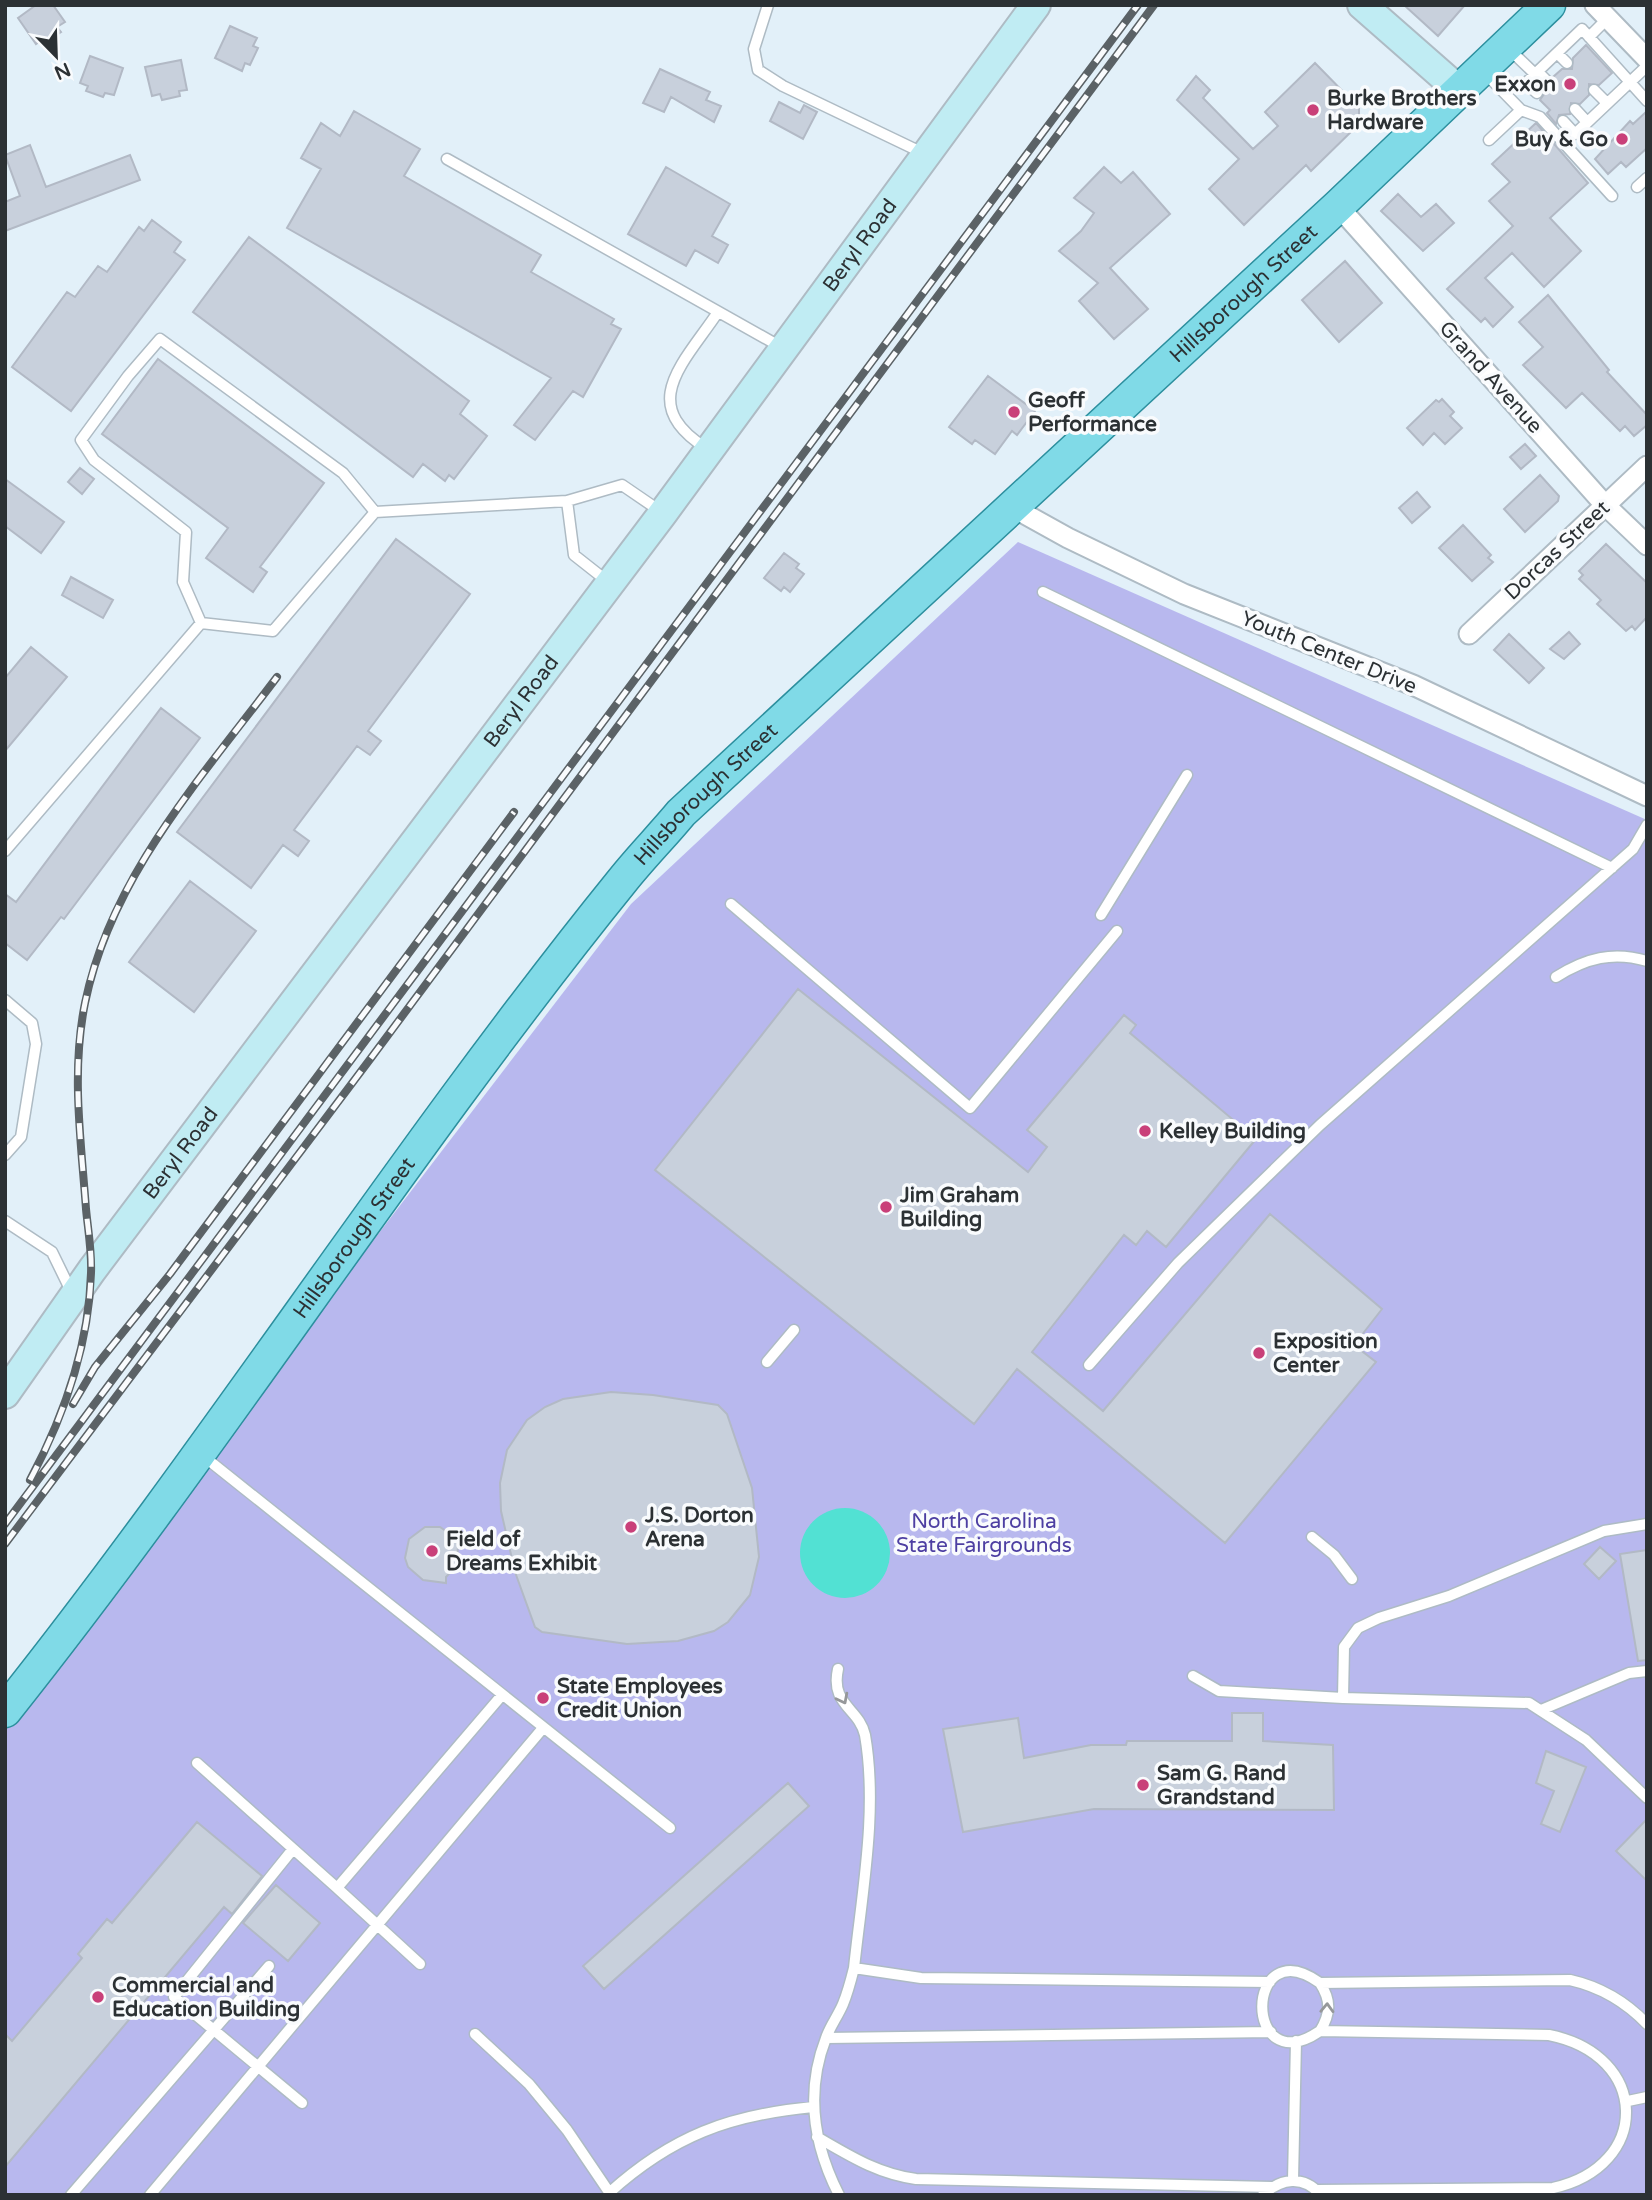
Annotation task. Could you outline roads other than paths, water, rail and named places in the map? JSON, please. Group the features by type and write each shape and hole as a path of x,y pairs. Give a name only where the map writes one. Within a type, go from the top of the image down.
{"main road":[{"name":"Hillsborough Street","path":"5,1711 201,1454 548,974 624,878 706,789 1338,206 1549,5"}],"street":[{"name":"Beryl Road","path":"5,1394 74,1297 710,451 1036,5"},
{"path":"1362,5 1471,81"},
{"path":"1601,12 1647,59"},
{"name":"Grand Avenue","path":"1338,206 1605,505 1647,545"},
{"name":"Dorcas Street","path":"1469,634 1647,466"},
{"name":"Youth Center Drive","path":"1012,507 1068,538 1184,594 1413,685 1647,796"}],"lane":[{"path":"768,5 754,50 758,70 783,86 927,155"},
{"path":"1589,37 1601,12"},
{"path":"1536,93 1526,83 1582,30 1647,101"},
{"path":"1507,47 1548,82"},
{"path":"1557,53 1567,63"},
{"path":"1563,121 1575,134 1647,66"},
{"path":"1471,81 1521,110 1539,117 1612,196"},
{"path":"1594,90 1607,103"},
{"path":"1575,109 1587,122"},
{"path":"1489,140 1521,110"},
{"path":"447,159 784,349"},
{"path":"1637,187 1647,177"},
{"path":"710,451 678,428 668,400 674,379 718,312"},
{"path":"201,623 183,582 186,532 94,460 81,440 128,376 160,339 343,474 375,512"},
{"path":"201,623 273,631 375,512 567,501 622,485 663,513"},
{"path":"567,501 574,555 610,584"},
{"path":"1044,592 1612,868"},
{"path":"5,851 201,623"},
{"path":"1101,915 1187,775"},
{"path":"1089,1366 1178,1263 1320,1125 1633,849 1647,825"},
{"path":"732,904 971,1108 1117,930"},
{"path":"1556,977 1573,966 1623,953 1647,961"},
{"path":"5,1000 32,1023 36,1044 21,1137 5,1155"},
{"path":"5,1221 52,1252 74,1297"},
{"path":"767,1362 794,1330"},
{"path":"201,1454 670,1828"},
{"path":"1343,1699 1344,1647 1357,1628 1379,1618 1450,1596 1604,1531 1647,1524"},
{"path":"1312,1537 1334,1555 1352,1579"},
{"path":"838,1669 835,1680 842,1702 862,1724 870,1783 855,1968 844,2003 826,2038 813,2085 817,2137 825,2168 839,2195"},
{"path":"1541,1710 1629,1673 1647,1671"},
{"path":"1193,1676 1219,1691 1343,1699 1529,1703 1586,1740 1647,1798"},
{"path":"337,1888 502,1695"},
{"path":"150,2195 543,1728"},
{"path":"197,1763 420,1964"},
{"path":"293,1849 174,1997 302,2103"},
{"path":"71,2195 216,2031 269,1966"},
{"path":"855,1968 921,1978 1270,1982"},
{"path":"817,2137 870,2167 889,2175 916,2179 1272,2187 1293,2180 1307,2183 1320,2192 1553,2188 1590,2178 1618,2155 1626,2140 1628,2101 1610,2065 1591,2049 1570,2039 1549,2035 1320,2031 1296,2041 1282,2039 1270,2032 1263,2021 1260,2007 1262,1994 1270,1982 1281,1975 1295,1972 1309,1974 1320,1983 1327,1994 1330,2007 1320,2031"},
{"path":"1320,1983 1570,1980 1591,1985 1610,1994 1633,2009 1647,2024"},
{"path":"826,2038 1270,2032"},
{"path":"475,2034 529,2084 567,2130 610,2194 662,2150 710,2127 767,2112 813,2107"},
{"path":"1293,2180 1296,2041"},
{"path":"1628,2101 1647,2097"},
{"path":"1263,2195 1272,2187"}],"railway":[{"path":"5,1524 1138,5"},
{"path":"5,1544 371,1058 1154,5"},
{"path":"30,1480 64,1405 80,1353 89,1300 91,1257 78,1080 85,1003 98,957 115,913 137,870 190,791 277,677"},
{"path":"73,1404 95,1367 170,1274 514,812"}],"place":[{"name":"Exxon","path":"1570,84"},
{"name":"Burke Brothers Hardware","path":"1313,110"},
{"name":"Buy & Go","path":"1622,139"},
{"name":"Geoff Performance","path":"1014,412"},
{"name":"Kelley Building","path":"1145,1131"},
{"name":"Jim Graham Building","path":"886,1207"},
{"name":"Exposition Center","path":"1259,1353"},
{"name":"J.S. Dorton Arena","path":"631,1527"},
{"name":"Field of Dreams Exhibit","path":"432,1551"},
{"name":"State Employees Credit Union","path":"543,1698"},
{"name":"Sam G. Rand Grandstand","path":"1143,1785"},
{"name":"Commercial and Education Building","path":"98,1997"}],"park label":[{"name":"North Carolina State Fairgrounds","path":"984,1533"}]}
